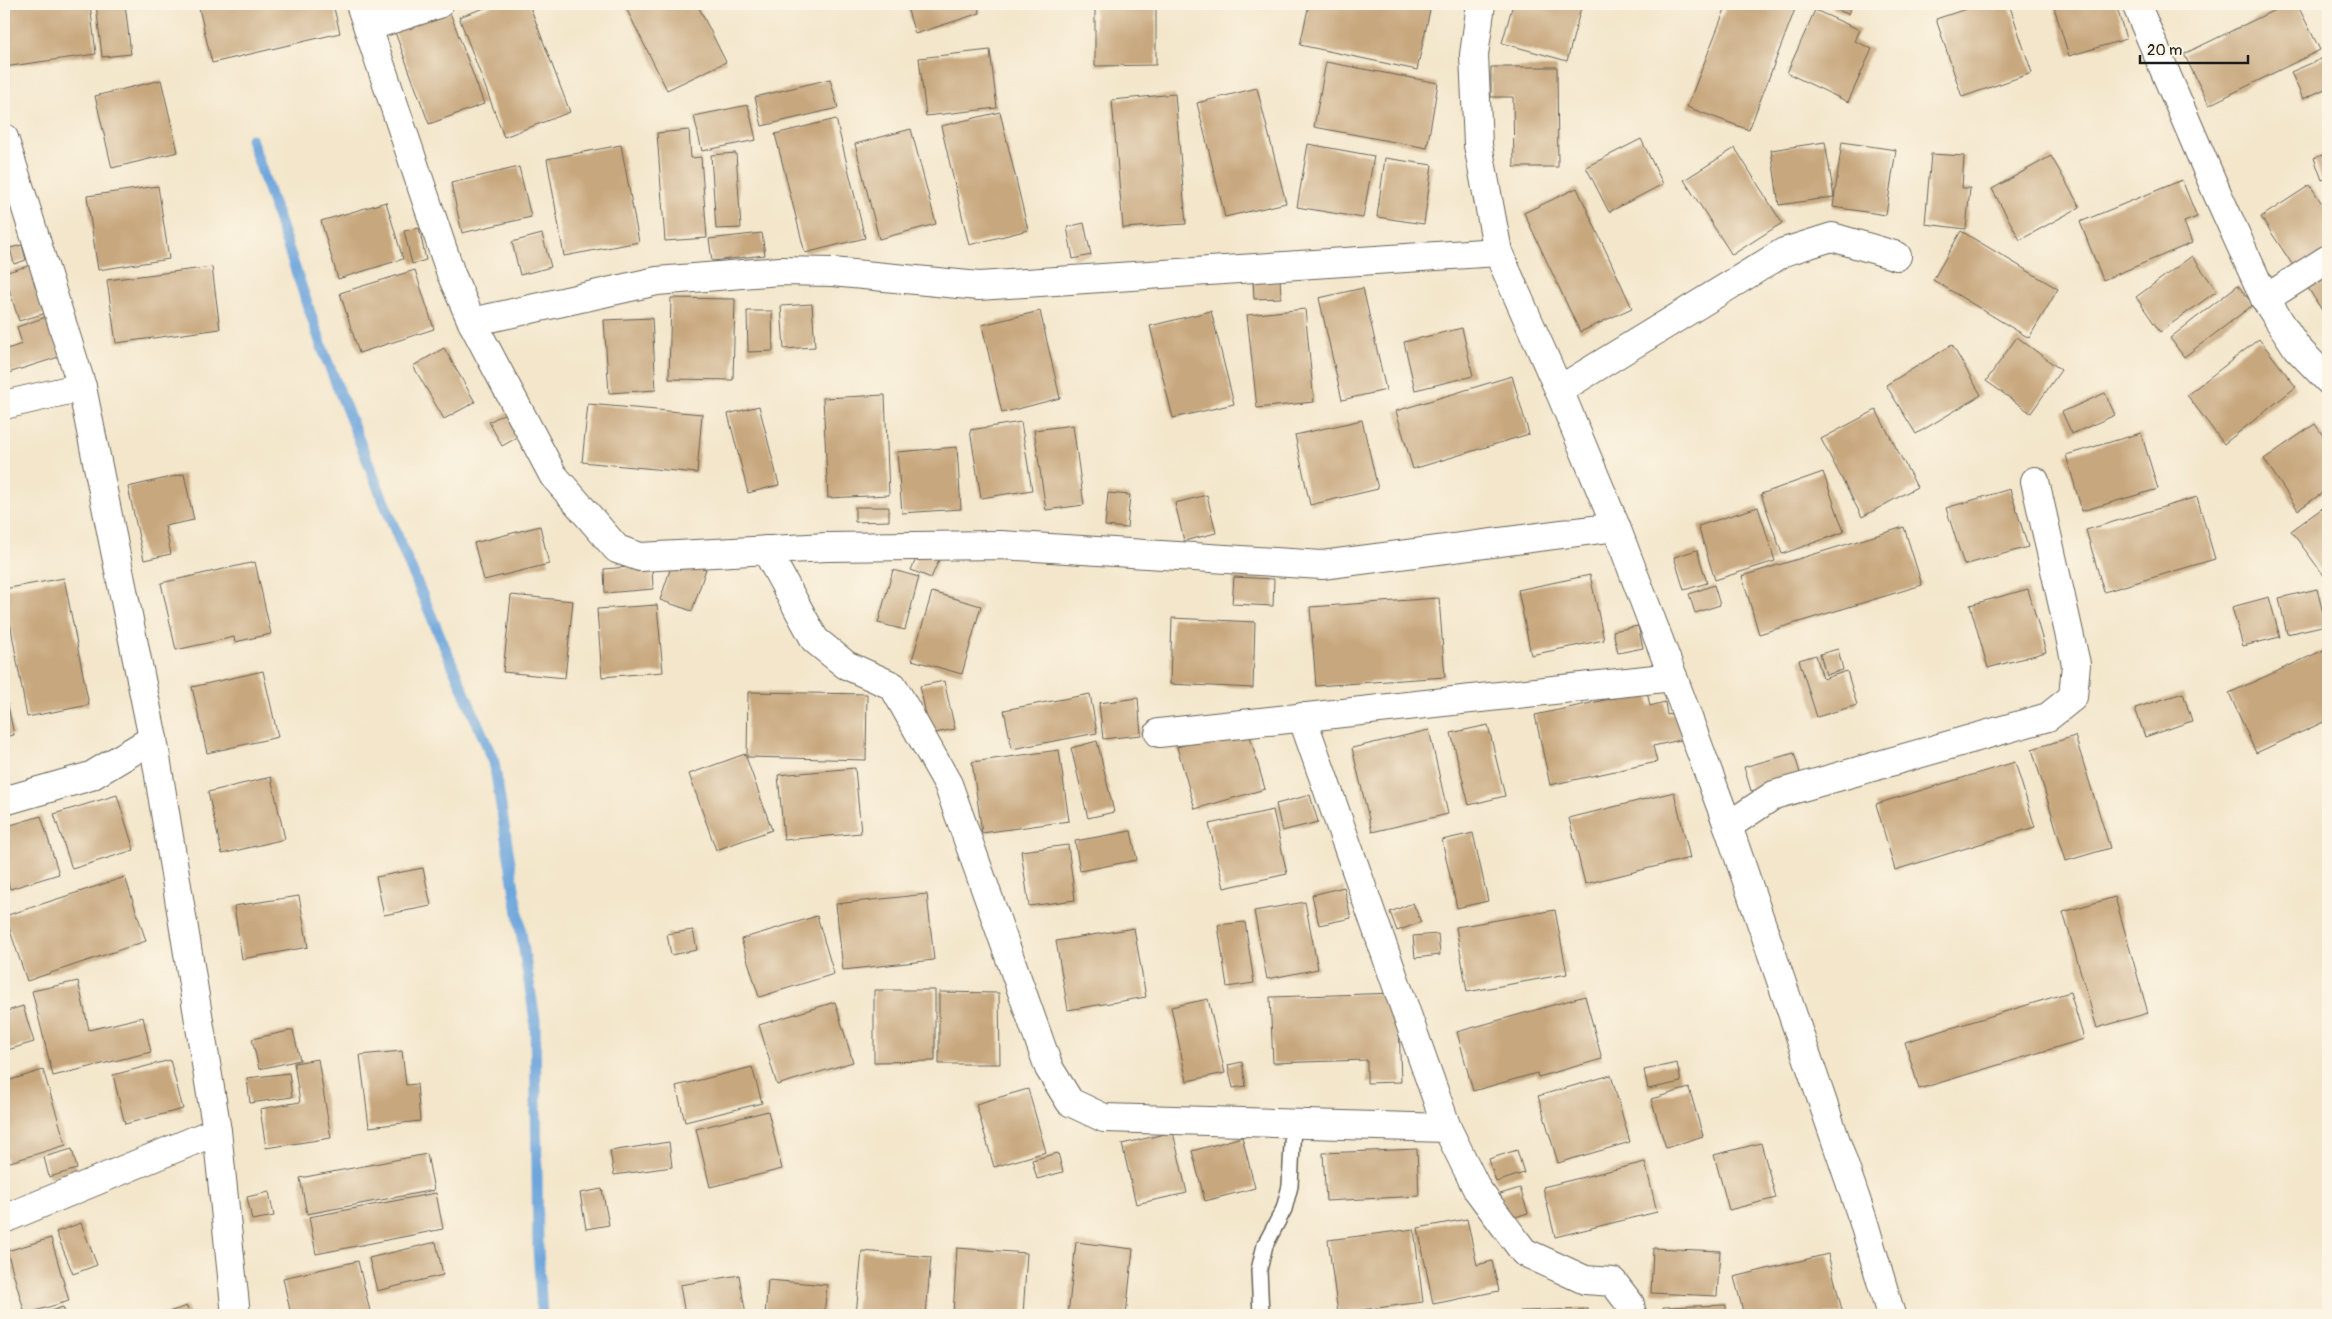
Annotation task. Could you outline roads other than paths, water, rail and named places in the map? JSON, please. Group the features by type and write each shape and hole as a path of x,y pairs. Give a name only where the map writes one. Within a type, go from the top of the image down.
{"street":[{"path":"439,4 364,16 451,274 472,322 553,475 616,549 640,557 827,547 1002,546 1322,565 1616,527"},
{"path":"1481,4 1474,55 1478,145 1498,252 1559,390 1616,527 1673,677 1728,826 1863,1220 1891,1315"},
{"path":"2136,4 2217,194 2265,299 2298,348 2328,380"},
{"path":"4,138 82,387 153,739 216,1130 236,1315"},
{"path":"1559,390 1784,252 1832,237 1898,256"},
{"path":"472,322 657,281 780,271 832,272 979,286 1498,252"},
{"path":"2265,299 2328,259"},
{"path":"4,404 82,387"},
{"path":"1728,826 1774,795 2048,717 2073,698 2076,664 2034,481"},
{"path":"766,550 815,640 846,665 893,686 948,784 1049,1068 1070,1102 1104,1118 1447,1128"},
{"path":"1159,733 1673,677"},
{"path":"1302,717 1447,1128 1478,1190 1524,1252 1585,1280 1613,1282 1630,1304 1632,1315"},
{"path":"4,801 91,776 153,739"},
{"path":"4,1219 216,1130"}],"lane":[{"path":"1261,1315 1260,1270 1265,1245 1284,1209 1290,1186 1293,1124"}],"waterway":[{"path":"251,139 324,353 406,557 494,762 535,1020 538,1249 542,1315"}]}
